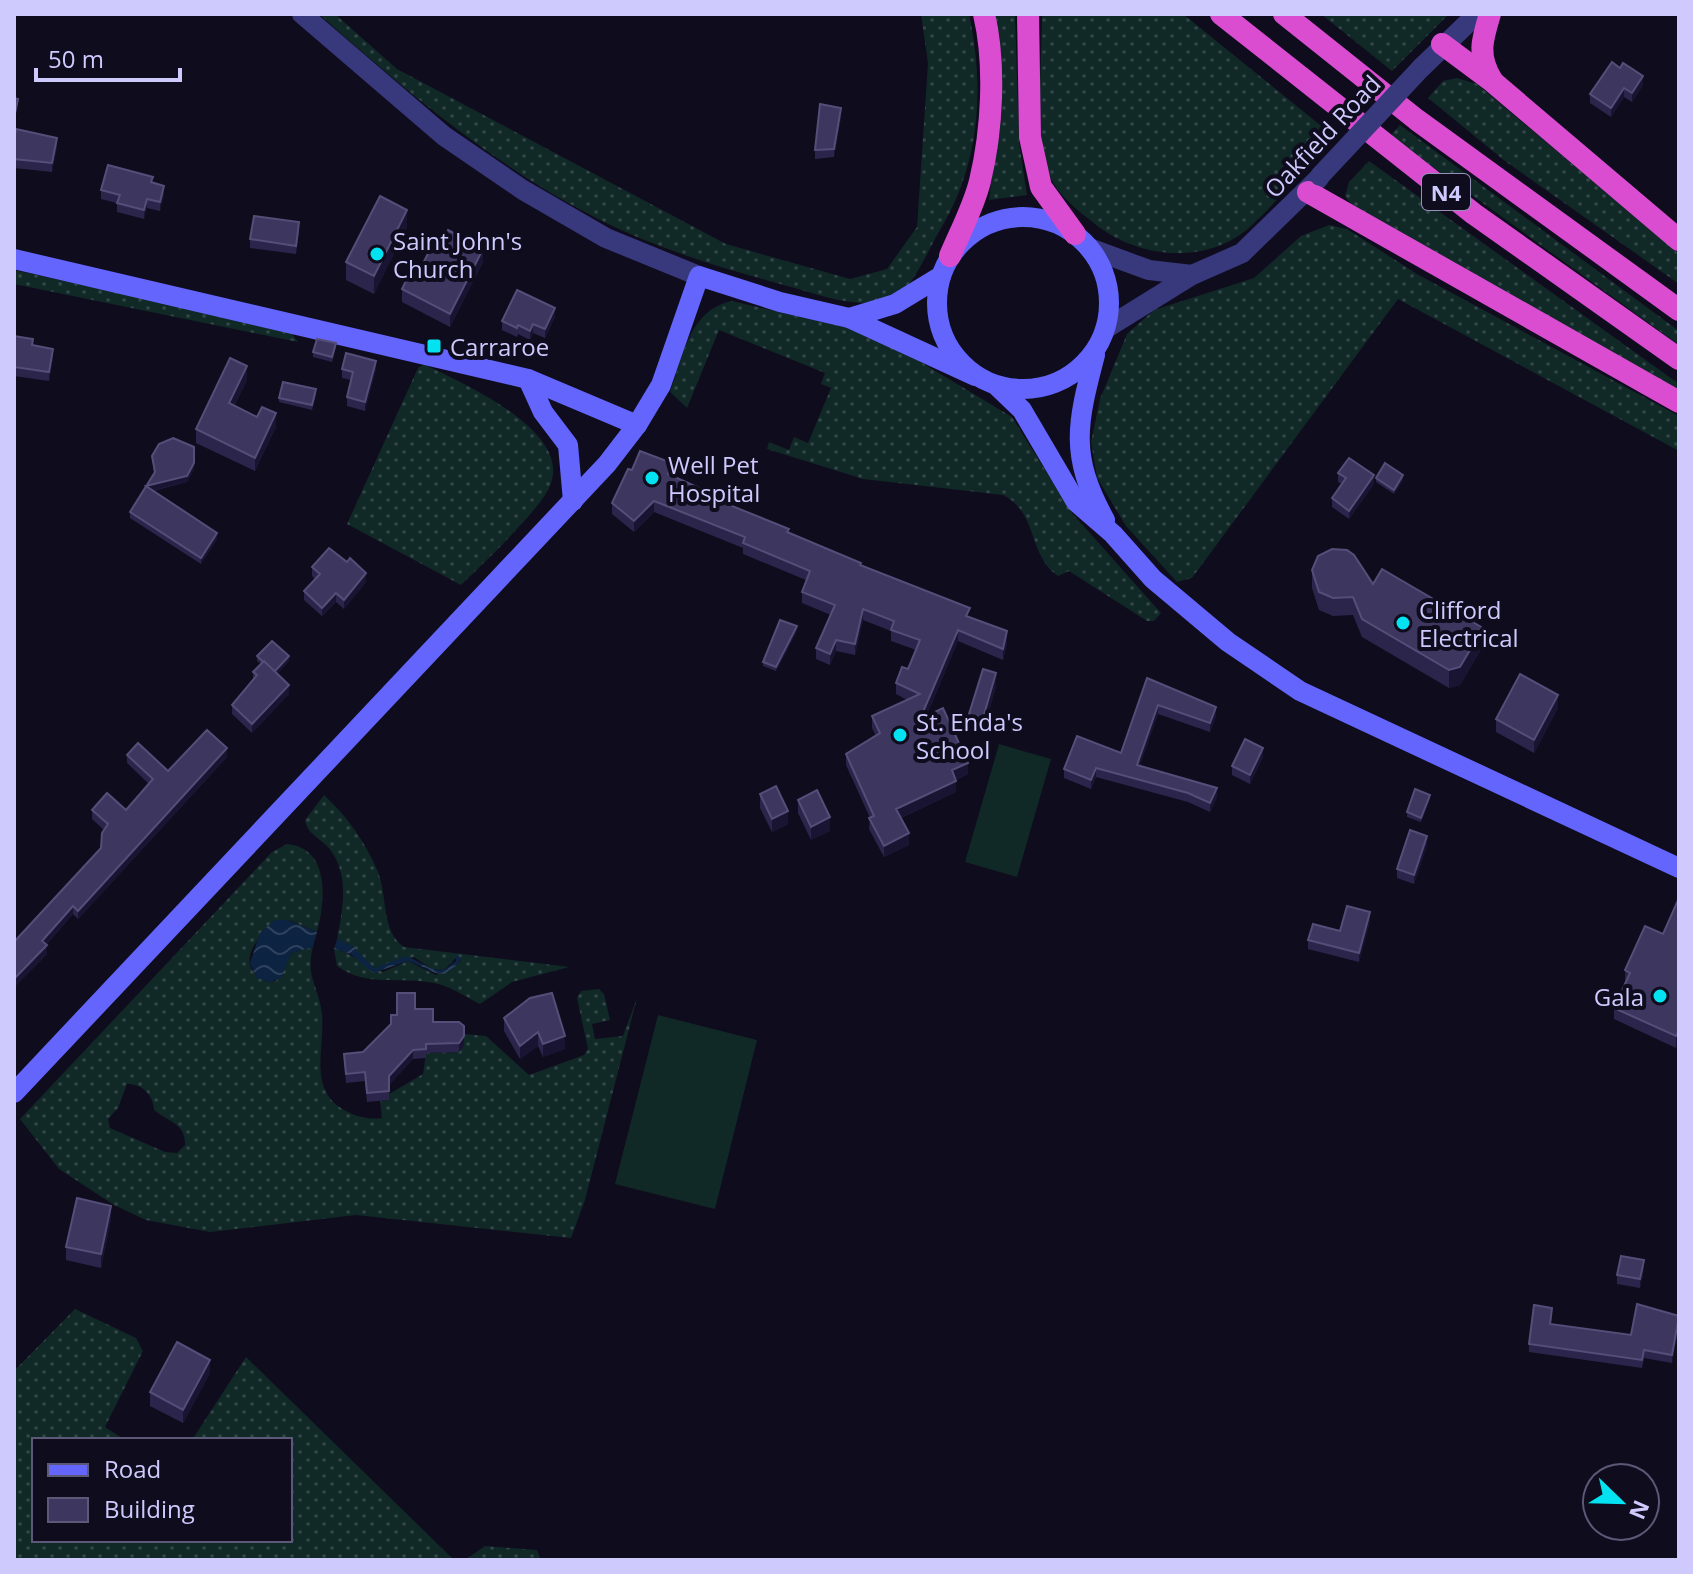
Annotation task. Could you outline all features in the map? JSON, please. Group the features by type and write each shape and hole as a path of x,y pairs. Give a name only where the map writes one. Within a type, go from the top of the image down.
{"highway":[{"path":"945,266 980,183 990,72 984,14"},
{"path":"1028,14 1030,137 1041,187 1082,241"},
{"name":"N4","path":"1221,14 1474,214 1679,359"},
{"name":"N4","path":"1284,14 1417,120 1679,310"},
{"path":"1490,14 1481,41 1482,64 1493,82"},
{"path":"1442,44 1493,82 1679,240"},
{"path":"1314,184 1679,402"}],"main road":[{"path":"849,318 895,304 945,266 966,238 985,225 1008,218 1043,220 1082,241 1107,285 1109,307 1105,329 1096,349 1077,443 1090,493 1113,534"},
{"path":"14,259 528,379 637,425"},
{"path":"945,266 937,309 945,342 958,361 975,376"},
{"path":"14,1093 573,501 637,425 661,385 699,276 780,302 849,318 997,386 1020,390 1043,388 1073,373 1096,349"},
{"path":"528,379 543,412 568,445 573,501"},
{"path":"997,386 1022,410 1076,502 1113,534 1175,598 1228,642 1300,691 1679,868"}],"street":[{"path":"302,14 444,136 523,190 606,238 699,276"},
{"name":"Oakfield Road","path":"1105,329 1192,275 1242,253 1314,184 1442,44 1477,14"},
{"path":"1082,241 1149,270 1192,275"}],"green space":[{"path":"319,14 335,14 397,69 726,244 850,279 887,269 917,227 928,63 921,14 969,14 977,70 976,125 971,153 953,205 907,287 890,299 876,302 832,299 682,254 619,229 578,208 499,160 461,132"},
{"path":"994,14 1015,14 1019,142 1027,195 989,200 997,135"},
{"path":"1042,14 1183,14 1330,133 1272,205 1233,239 1194,252 1152,251 1132,245 1113,236 1078,210 1057,189 1048,171 1040,127"},
{"path":"1321,14 1449,14 1392,71"},
{"path":"1457,78 1477,84 1679,254 1679,284 1505,161 1428,98 1443,81"},
{"path":"1400,125 1679,331 1679,345 1390,136"},
{"path":"1369,161 1679,384 1679,391 1353,207 1345,196 1349,182"},
{"path":"1329,225 1347,229 1417,274 1679,416 1679,451 1398,299 1192,578 1177,582 1126,526 1097,478 1091,442 1100,399 1127,334 1154,310 1254,278 1301,236"},
{"path":"14,270 290,331 298,342 14,284"},
{"path":"732,301 874,334 1012,417 1072,513 1161,613 1154,621 1147,621 1069,571 1058,576 1042,557 1022,512 1003,495 863,479 767,449 769,442 789,450 794,437 808,443 831,388 821,384 825,373 719,330 687,408 670,392 684,349 706,314"},
{"path":"424,364 489,398 533,430 547,449 553,469 542,500 461,585 347,524 418,368"},
{"path":"999,744 1051,759 1017,877 965,862"},
{"path":"324,795 348,821 362,840 378,872 388,923 404,947 569,967 512,982 480,1004 440,984 372,979 349,973 337,966 334,949 374,968 337,939 343,904 340,869 329,848 311,832 305,820","holes":["414,957 432,969 444,970 456,958 461,961 436,975 408,961 383,972 374,968"]},
{"path":"287,844 311,855 322,878 320,920 317,932 291,921 275,920 253,947 250,954 252,969 266,981 276,981 291,953 313,947 312,974 322,1014 322,1081 334,1103 355,1115 382,1118 380,1101 389,1100 389,1094 423,1074 426,1053 459,1052 464,1045 464,1034 486,1036 529,1075 584,1055 588,1049 577,998 581,991 599,989 604,994 610,1020 592,1024 595,1039 623,1036 637,998 585,1200 571,1238 356,1215 210,1232 146,1220 114,1205 59,1169 20,1119 272,852","holes":["127,1084 146,1091 154,1110 183,1132 185,1145 177,1153 165,1152 110,1128 108,1119 118,1108"]},
{"path":"658,1015 757,1040 715,1209 615,1184"},
{"path":"75,1309 136,1338 143,1351 105,1427 122,1438 32,1438 32,1542 292,1542 292,1438 193,1438 246,1357 454,1560 14,1560 14,1371"},
{"path":"485,1546 537,1550 541,1560 465,1560"}],"water":[{"path":"275,920 287,920 317,932 313,947 291,953 281,978 270,982 257,978 250,963 260,933"},
{"path":"337,939 354,947 374,968 407,956 432,969 444,970 456,961 456,955 462,958 455,967 442,974 408,961 373,973 351,954 334,949"}],"building":[{"path":"1612,62 1620,68 1623,63 1643,76 1632,93 1624,88 1611,108 1590,94"},
{"path":"820,104 841,108 834,149 815,150"},
{"path":"16,129 57,138 52,163 14,159"},
{"path":"108,165 153,177 151,182 164,186 160,202 147,199 144,210 117,203 120,195 101,190"},
{"path":"380,196 407,210 374,276 346,262"},
{"path":"254,216 299,222 296,246 250,239"},
{"path":"448,230 483,249 450,314 402,289 412,268 419,272 431,247 437,250"},
{"path":"517,290 555,308 545,329 533,324 530,331 502,321"},
{"path":"14,336 33,339 32,345 53,349 49,372 14,367"},
{"path":"317,339 336,343 332,357 313,352"},
{"path":"346,353 376,361 365,402 347,397 353,372 342,369"},
{"path":"230,358 247,366 229,403 257,417 262,407 276,413 255,458 196,429"},
{"path":"283,382 316,389 312,405 279,398"},
{"path":"173,438 194,447 194,463 187,476 146,486 155,472 152,456 159,444"},
{"path":"640,451 672,463 668,474 722,498 732,506 789,529 787,532 860,565 970,608 966,616 1007,631 1003,649 958,630 920,719 943,708 968,763 952,770 956,781 896,809 909,833 884,846 869,818 874,816 846,754 880,733 872,716 920,694 896,683 902,667 908,669 920,640 891,630 894,621 863,609 855,644 836,640 830,654 816,648 835,605 802,592 810,571 743,543 745,537 654,501 634,521 612,503"},
{"path":"1349,458 1374,475 1349,511 1332,498 1346,478 1338,473"},
{"path":"1385,463 1403,475 1394,490 1376,478"},
{"path":"146,486 217,533 201,558 130,512"},
{"path":"329,548 347,562 350,558 366,573 344,600 336,593 322,608 304,591 320,574 312,567"},
{"name":"Clifford Electrical","path":"1332,549 1347,550 1354,555 1373,584 1382,569 1483,628 1460,667 1449,670 1362,619 1353,597 1333,598 1319,592 1312,570 1318,556"},
{"path":"780,620 797,626 776,667 763,662"},
{"path":"272,641 289,656 274,672 257,656"},
{"path":"264,661 289,685 252,724 232,705 257,675 253,672"},
{"path":"983,669 996,673 983,718 969,714"},
{"path":"1520,674 1558,695 1534,740 1496,719"},
{"path":"1147,678 1216,707 1210,723 1158,705 1137,765 1217,788 1210,803 1188,793 1096,768 1091,780 1064,769 1077,736 1121,753"},
{"path":"207,730 227,748 78,911 73,906 42,941 47,945 14,979 14,942 101,848 102,833 108,824 92,810 107,793 126,810 153,779 127,755 138,743 168,771"},
{"path":"1245,739 1263,748 1250,775 1232,766"},
{"path":"776,786 788,811 772,819 760,794"},
{"path":"1415,789 1430,795 1421,818 1407,812"},
{"path":"817,790 830,817 811,827 798,800"},
{"path":"1410,830 1427,836 1414,875 1397,869"},
{"name":"Gala","path":"1679,898 1679,1030 1676,1036 1614,1008 1630,973 1625,970 1645,926 1663,934"},
{"path":"1347,906 1370,912 1359,953 1308,940 1313,924 1340,931"},
{"path":"397,993 415,993 415,1009 433,1009 433,1022 459,1022 464,1026 464,1036 459,1043 426,1044 426,1049 413,1050 389,1076 389,1091 367,1093 365,1072 346,1074 344,1054 363,1052 391,1024 391,1015 397,1015"},
{"path":"552,993 565,1036 543,1044 538,1032 520,1046 504,1018 530,998"},
{"path":"77,1198 111,1206 101,1254 66,1247"},
{"path":"1621,1256 1644,1260 1640,1279 1617,1275"},
{"path":"1637,1304 1679,1316 1672,1355 1644,1350 1642,1360 1529,1344 1534,1305 1552,1308 1550,1324 1631,1335"},
{"path":"177,1342 210,1360 183,1410 150,1392"}],"place":[{"name":"Saint John's Church","path":"377,254"},
{"name":"Carraroe","path":"434,346"},
{"name":"Well Pet Hospital","path":"652,478"},
{"name":"Clifford Electrical","path":"1403,623"},
{"name":"St. Enda's School","path":"900,735"},
{"name":"Gala","path":"1660,996"}]}
